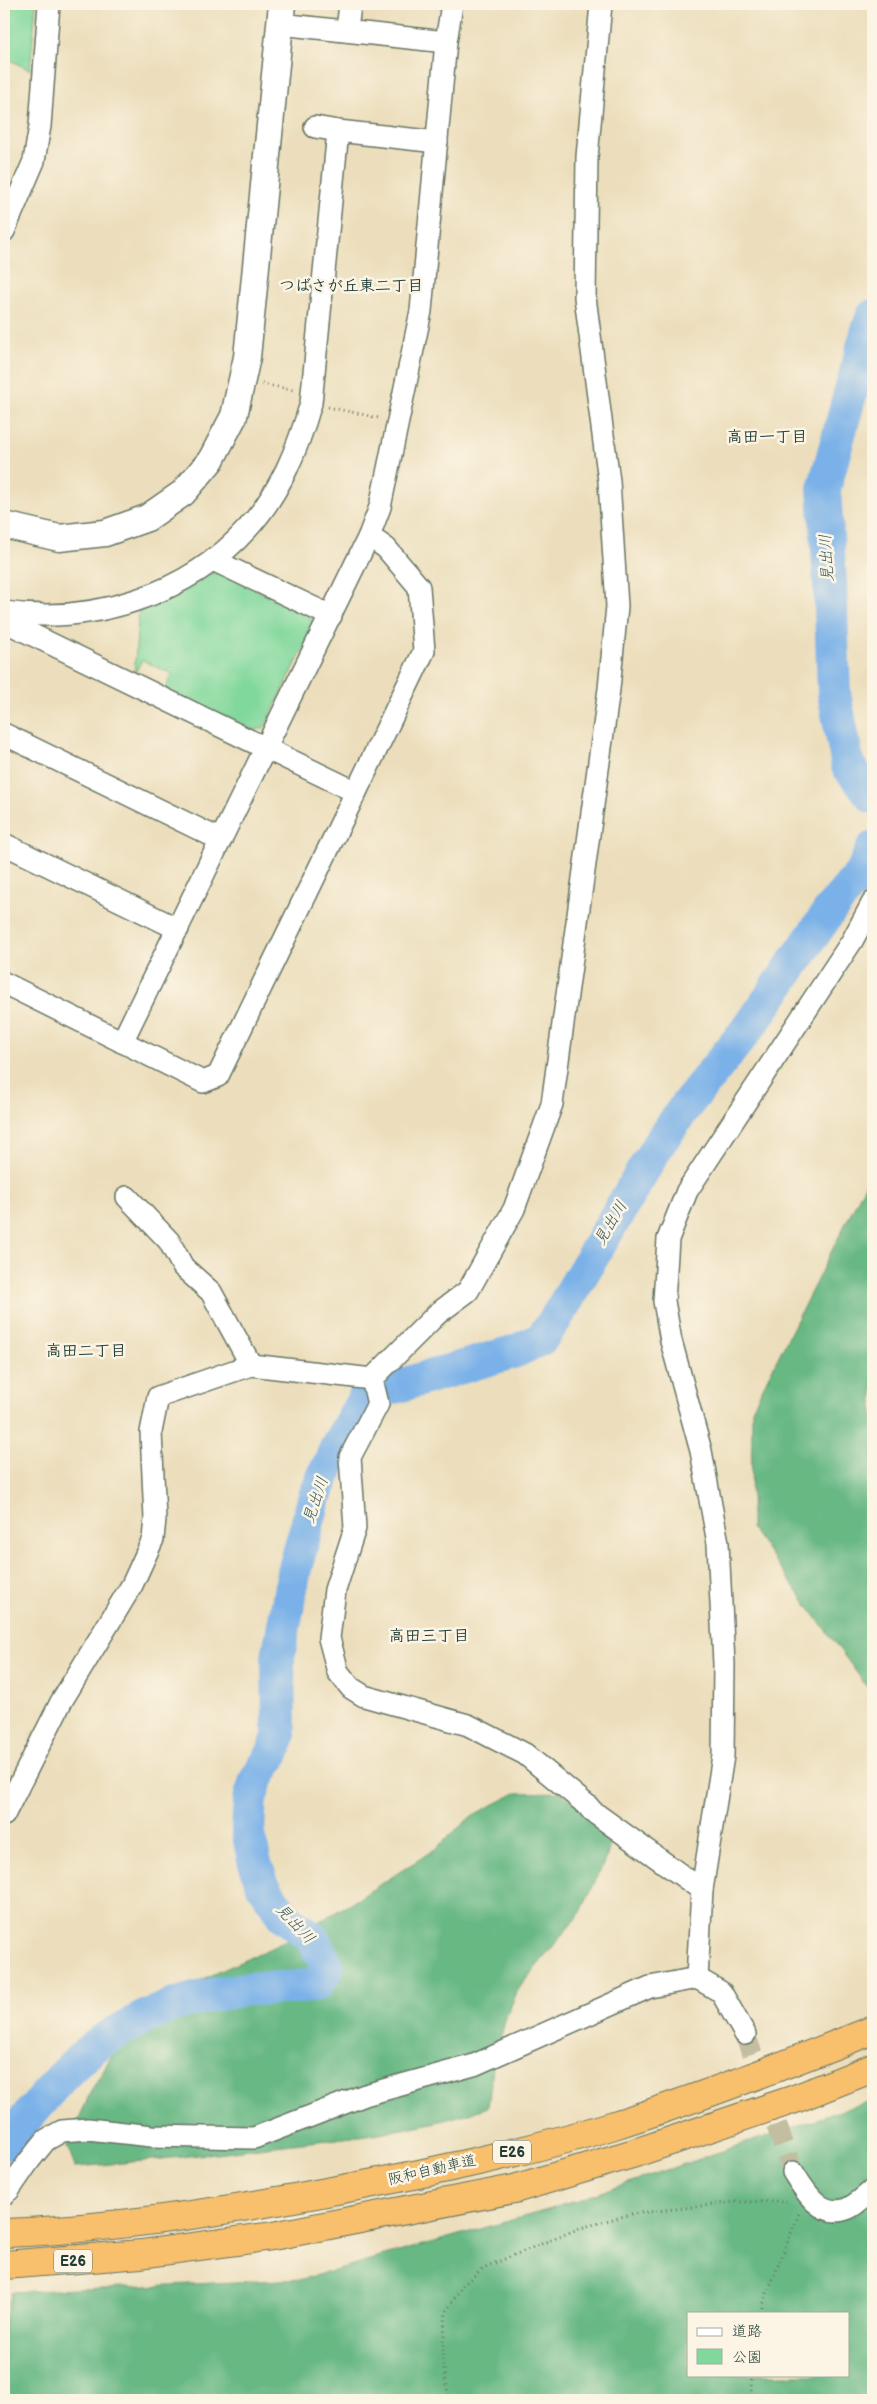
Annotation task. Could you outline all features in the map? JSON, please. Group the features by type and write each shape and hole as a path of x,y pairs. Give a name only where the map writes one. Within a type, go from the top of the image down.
{"highway":[{"name":"阪和自動車道","path":"4,2233 137,2224 262,2205 387,2181 503,2155 619,2123 765,2073 873,2030"},
{"name":"E26","path":"4,2265 141,2254 282,2234 514,2189 636,2153 776,2105 873,2068"}],"street":[{"path":"4,231 34,161 40,126 50,4"},
{"path":"347,31 350,4"},
{"path":"122,1042 370,536 380,507 421,311 446,42 452,4"},
{"path":"372,1380 437,1314 468,1291 514,1209 552,1104 608,699 617,606 609,481 585,297 587,156 601,4"},
{"path":"4,525 59,538 105,533 147,518 182,493 211,460 234,416 247,357 281,14 347,31 446,42"},
{"path":"315,127 436,142"},
{"path":"4,612 27,615 83,613 122,605 163,590 214,560 248,528 268,502 287,469 301,436 311,399 338,130"},
{"path":"4,983 203,1082 218,1076 424,651 419,587 386,548 370,536"},
{"path":"214,560 331,616"},
{"path":"4,621 356,792"},
{"path":"4,734 221,840"},
{"path":"4,844 178,929"},
{"path":"697,1978 702,1890 723,1756 724,1664 718,1544 701,1451 668,1325 664,1301 668,1239 687,1191 852,941 873,902"},
{"path":"127,1197 169,1241 183,1267 211,1292 251,1365"},
{"path":"4,1816 62,1702 132,1585 153,1539 155,1519 151,1432 158,1397 251,1365 372,1380"},
{"path":"372,1380 378,1404 350,1457 355,1528 335,1590 329,1638 338,1672 352,1688 364,1696 468,1726 525,1754 592,1811 702,1890"},
{"path":"4,2194 46,2140 62,2131 88,2129 152,2136 254,2138 365,2095 474,2065 650,1987 697,1978 721,1992 745,2034"},
{"path":"793,2172 803,2199 824,2208 843,2210 873,2190"}],"path":[{"path":"4,40 10,4"},
{"path":"242,380 398,422"},
{"path":"448,2400 442,2358 446,2311 463,2285 483,2268 580,2228 632,2214 736,2202 803,2199 800,2214 764,2301 762,2312"},
{"path":"750,2400 752,2376"}],"green space":[{"path":"4,4 36,4 30,70 4,57"},
{"path":"207,573 221,573 311,617 315,625 264,728 252,731 165,690 172,674 142,660 134,675 139,608"},
{"path":"873,1169 873,1695 751,1528 752,1409"},
{"path":"561,1792 613,1832 607,1856 581,1912 519,1988 506,2017 493,2068 488,2107 409,2128 356,2136 175,2158 75,2167 67,2146 91,2091 128,2028 197,1982 275,1946 350,1904 435,1849 473,1815 516,1793"},
{"path":"873,2100 873,2400 4,2400 4,2322 12,2292 303,2279 551,2209"}],"waterway":[{"name":"見出川","path":"873,316 824,489 834,693 848,766 873,797"},
{"name":"見出川","path":"4,2144 77,2062 104,2040 141,2019 181,2003 224,1993 249,1989 300,1987 317,1984 328,1967 312,1938 284,1916 263,1886 254,1860 248,1830 250,1799 256,1780 274,1751 279,1735 278,1657 294,1572 315,1496 338,1444 364,1399 385,1390 516,1351 541,1339 555,1320 658,1145 687,1104 753,1022 833,906 862,872 873,848"}],"tunnel":[{"path":"745,2034 793,2172"}],"district":[{"name":"つばさが丘東二丁目","path":"351,286"},
{"name":"高田一丁目","path":"767,437"},
{"name":"高田二丁目","path":"86,1351"},
{"name":"高田三丁目","path":"429,1636"}]}
